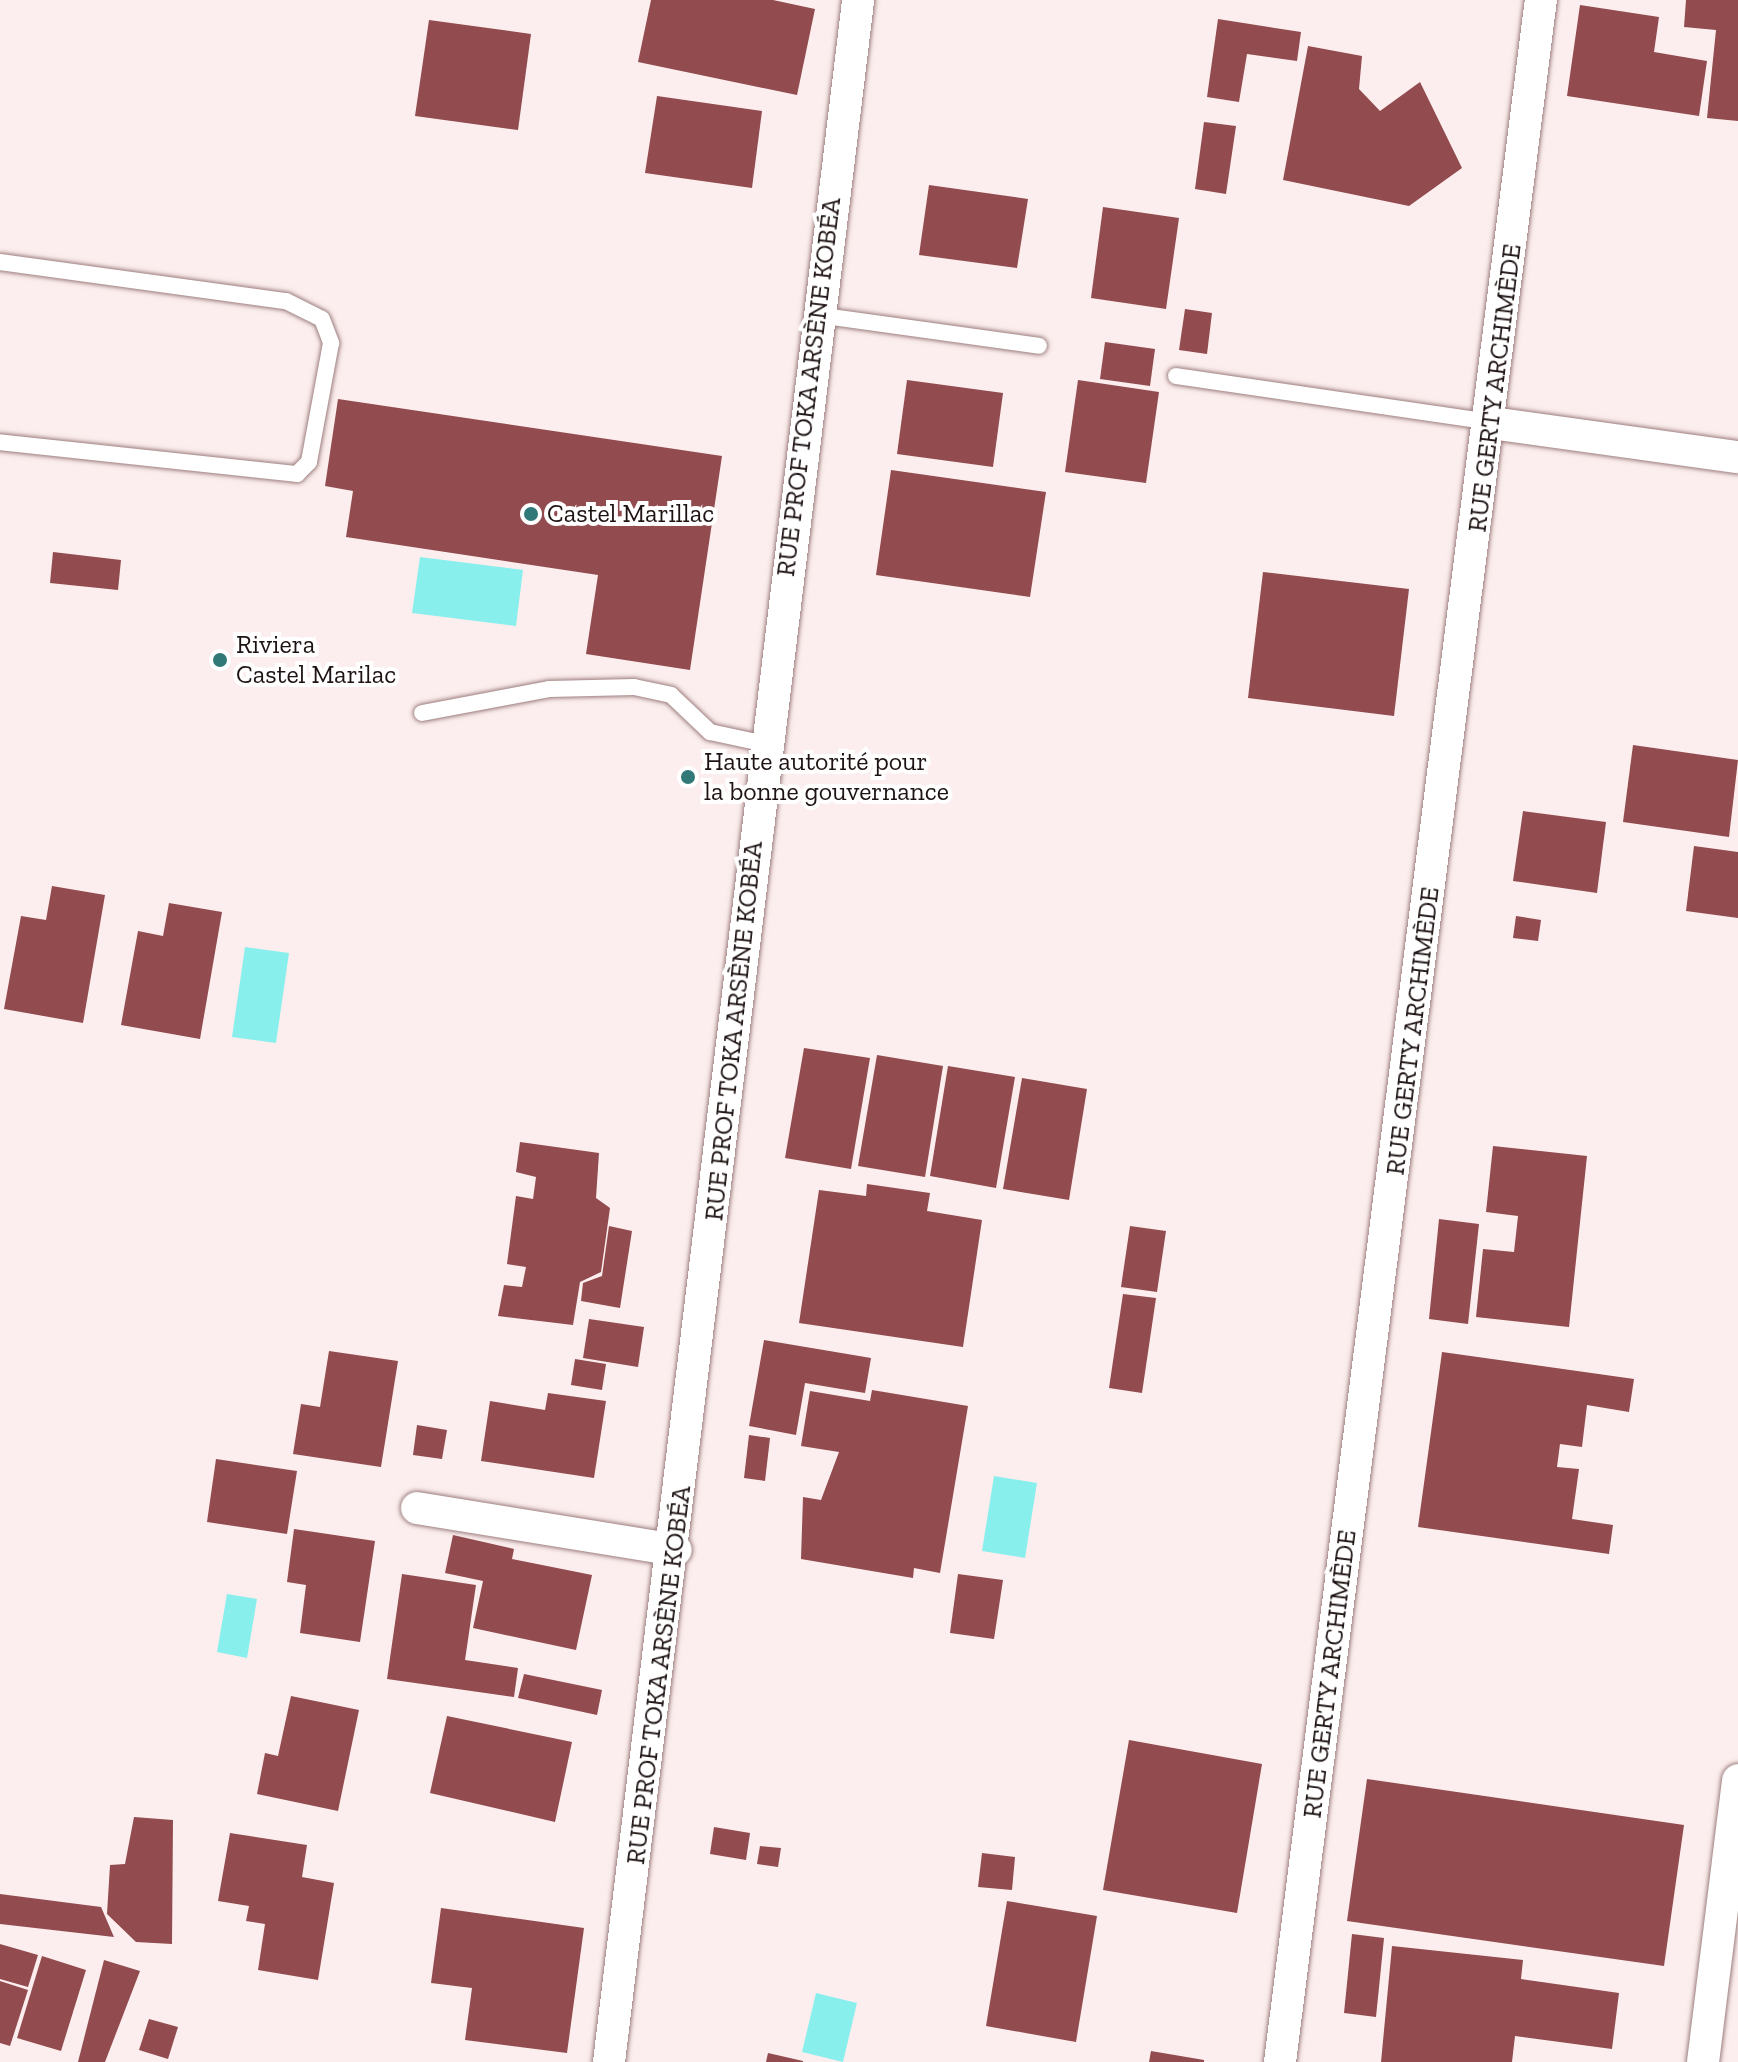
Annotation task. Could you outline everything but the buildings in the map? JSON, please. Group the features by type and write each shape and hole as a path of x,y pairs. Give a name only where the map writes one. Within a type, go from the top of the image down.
{"street":[{"name":"RUE PROF TOKA ARSÈNE KOBÉA","path":"609,2062 676,1550 766,744 858,0"},
{"name":"RUE GERTY ARCHIMÈDE","path":"1280,2062 1492,423 1541,0"},
{"path":"1492,423 1738,457"},
{"path":"417,1508 676,1550"},
{"path":"1703,2062 1738,1780"}],"lane":[{"path":"0,262 286,301 322,319 331,343 309,462 297,474 0,442"},
{"path":"817,315 1039,346"},
{"path":"1176,376 1492,423"},
{"path":"422,713 549,689 634,687 671,695 710,732 766,744"}],"water":[{"path":"420,557 523,570 516,626 412,613"},
{"path":"245,947 289,953 276,1043 232,1037"},
{"path":"994,1476 1037,1483 1025,1558 982,1551"},
{"path":"227,1594 257,1599 247,1658 217,1652"},
{"path":"816,1993 857,2003 843,2062 802,2052"}],"place":[{"name":"Castel Marillac","path":"531,514"},
{"name":"Riviera Castel Marilac","path":"220,660"},
{"name":"Haute autorité pour la bonne gouvernance","path":"688,777"}]}
